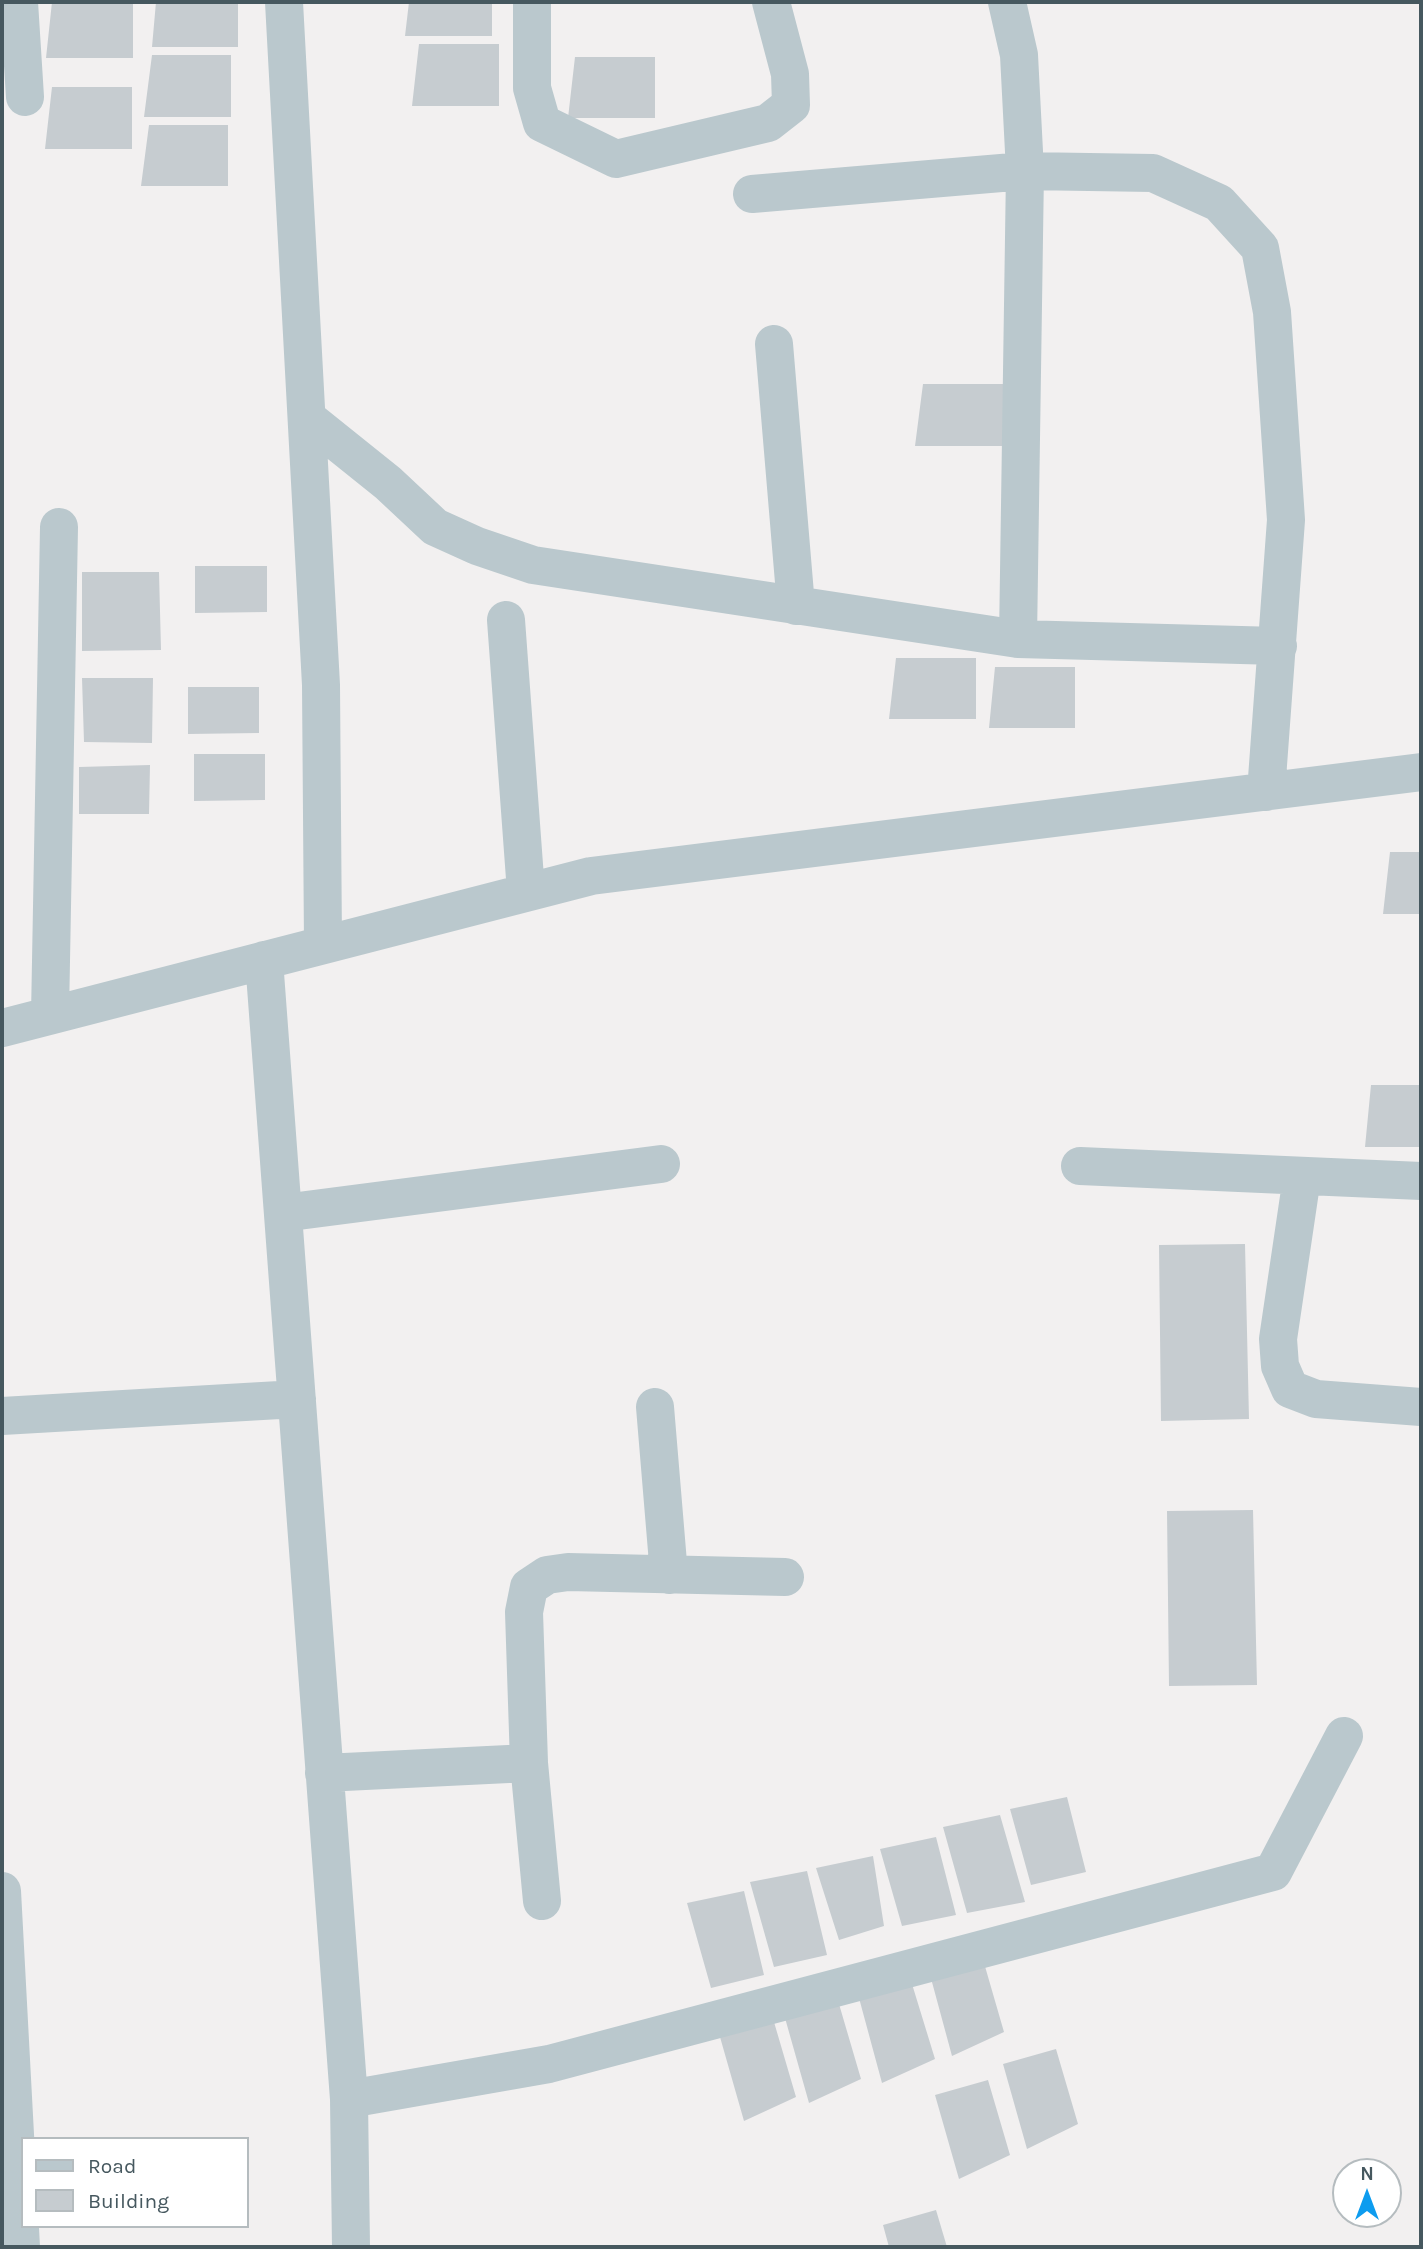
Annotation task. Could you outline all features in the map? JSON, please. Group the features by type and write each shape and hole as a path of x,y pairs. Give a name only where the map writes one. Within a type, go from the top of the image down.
{"street":[{"path":"19,2 25,97"},
{"path":"284,2 321,685 323,945"},
{"path":"532,2 532,88 542,123 616,159 768,123 791,105 790,74 771,2"},
{"path":"1007,2 1019,55 1025,171 1018,639"},
{"path":"751,194 1025,171 1153,173 1219,203 1260,248 1272,312 1286,520 1266,792"},
{"path":"774,344 796,606"},
{"path":"307,418 388,483 435,527 477,546 533,565 1018,639 1278,646"},
{"path":"50,1015 59,527"},
{"path":"506,620 526,892"},
{"path":"2,1028 591,876 1421,772"},
{"path":"264,960 349,2099 351,2247"},
{"path":"283,1213 662,1164"},
{"path":"1080,1166 1421,1181"},
{"path":"1302,1177 1278,1339 1280,1366 1290,1389 1316,1399 1421,1407"},
{"path":"2,1416 297,1399"},
{"path":"655,1407 669,1576"},
{"path":"542,1901 529,1763 524,1612 529,1587 547,1575 568,1572 785,1577"},
{"path":"349,2099 548,2064 1273,1872 1344,1736"},
{"path":"324,1773 529,1763"},
{"path":"2,1891 9,2150 21,2247"}],"building":[{"path":"52,2 133,2 133,58 46,58"},
{"path":"156,2 238,2 238,47 152,47"},
{"path":"409,2 492,2 492,36 405,36"},
{"path":"419,44 499,44 499,106 412,106"},
{"path":"152,55 231,55 231,117 144,117"},
{"path":"575,57 655,57 655,118 568,118"},
{"path":"52,87 132,87 132,149 45,149"},
{"path":"149,125 228,125 228,186 141,186"},
{"path":"923,384 1003,384 1003,446 915,446"},
{"path":"195,566 267,566 267,612 195,613"},
{"path":"82,572 159,572 161,650 82,651"},
{"path":"896,658 976,658 976,719 889,719"},
{"path":"995,667 1075,667 1075,728 989,728"},
{"path":"82,678 153,678 152,743 84,742"},
{"path":"188,687 259,687 259,733 188,734"},
{"path":"194,754 265,754 265,800 194,801"},
{"path":"150,765 149,814 79,814 79,767"},
{"path":"1390,852 1421,852 1421,914 1383,914"},
{"path":"1371,1085 1421,1085 1421,1147 1365,1147"},
{"path":"1245,1244 1249,1419 1161,1421 1159,1245"},
{"path":"1253,1510 1257,1685 1169,1686 1167,1511"},
{"path":"1067,1797 1086,1872 1031,1885 1010,1809"},
{"path":"1000,1815 1025,1902 967,1913 943,1827"},
{"path":"936,1837 956,1915 902,1926 880,1849"},
{"path":"873,1856 884,1926 839,1940 816,1868"},
{"path":"807,1871 827,1955 774,1967 750,1882"},
{"path":"744,1891 764,1975 711,1988 687,1903"},
{"path":"982,1956 1004,2032 952,2056 929,1971"},
{"path":"912,1984 935,2059 882,2083 859,1998"},
{"path":"839,2004 861,2079 809,2103 785,2018"},
{"path":"774,2022 796,2097 744,2121 720,2037"},
{"path":"1056,2049 1078,2124 1027,2149 1003,2064"},
{"path":"988,2080 1010,2155 959,2179 935,2095"},
{"path":"936,2210 947,2247 889,2247 883,2225"}]}
